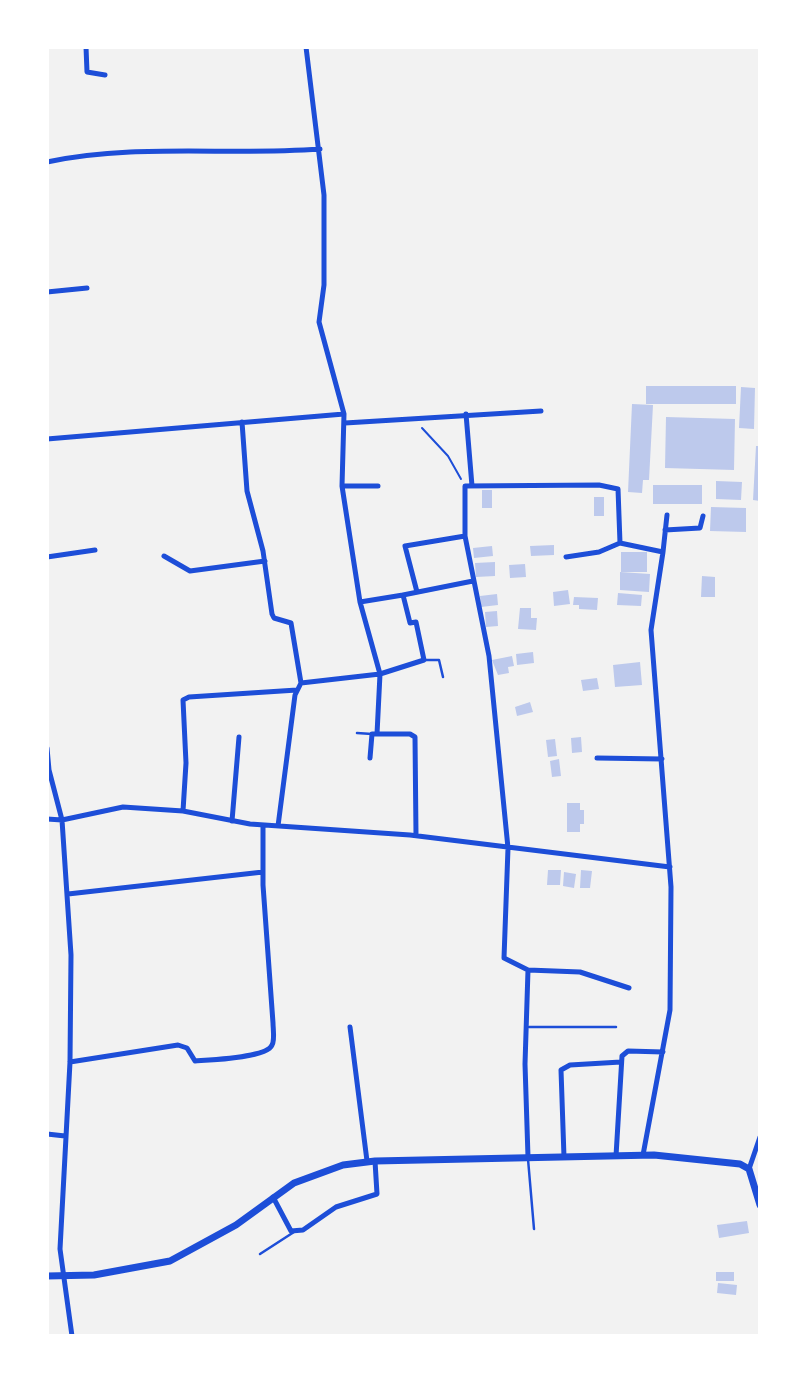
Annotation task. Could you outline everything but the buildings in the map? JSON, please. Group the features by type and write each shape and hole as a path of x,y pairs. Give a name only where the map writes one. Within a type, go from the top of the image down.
{"main road":[{"path":"47,1276 94,1275 170,1261 236,1225 317,1172 371,1161 528,1160 643,1155 740,1164 749,1169 760,1205"}],"street":[{"path":"86,47 86,72 105,75"},
{"path":"306,47 320,149 325,246 319,322 344,414 342,486 360,602 380,674 375,734 370,758"},
{"path":"47,162 106,152 232,154 320,149"},
{"path":"47,292 87,288"},
{"path":"345,423 541,411"},
{"path":"47,439 344,414"},
{"path":"466,414 468,486 465,536 489,656 508,848 504,958 528,970 580,972 629,988"},
{"path":"242,422 247,491 265,561 272,616 292,625 301,683 297,690 278,826"},
{"path":"468,486 599,485 618,489 620,543"},
{"path":"342,486 378,486"},
{"path":"643,1155 670,1010 670,867 653,675 652,630 667,515"},
{"path":"665,530 700,528 704,516"},
{"path":"417,592 405,546 465,536"},
{"path":"620,543 629,548 663,552"},
{"path":"566,557 599,552 620,543"},
{"path":"47,557 95,550"},
{"path":"164,556 190,571 265,561"},
{"path":"360,602 473,580"},
{"path":"301,683 380,674 424,660 416,622 410,623 403,595"},
{"path":"183,811 186,763 183,700 189,697 297,690"},
{"path":"375,734 410,734 415,737 416,835"},
{"path":"232,821 239,737"},
{"path":"47,748 48,770 62,820 68,894 70,1062 60,1210 62,1275 72,1336"},
{"path":"597,758 662,759"},
{"path":"47,819 62,820 123,807 183,811 263,825 416,835 670,867"},
{"path":"70,1062 178,1045 187,1048 195,1061 254,1055 270,1049 273,1044 263,872 263,825"},
{"path":"68,894 263,872"},
{"path":"528,970 525,1027 528,1160"},
{"path":"274,1199 294,1232 303,1230 336,1207 373,1196 379,1187 377,1172 371,1161 350,1027"},
{"path":"616,1156 621,1062 628,1051 663,1052"},
{"path":"564,1157 561,1070 570,1065 621,1062"},
{"path":"47,1134 65,1136"},
{"path":"749,1169 760,1137"}],"lane":[{"path":"424,660 439,660 443,677"},
{"path":"357,733 375,734"},
{"path":"525,1027 616,1027"},
{"path":"528,1160 534,1229"},
{"path":"260,1254 294,1232"}],"path":[{"path":"421,426 448,456 468,486"}]}
